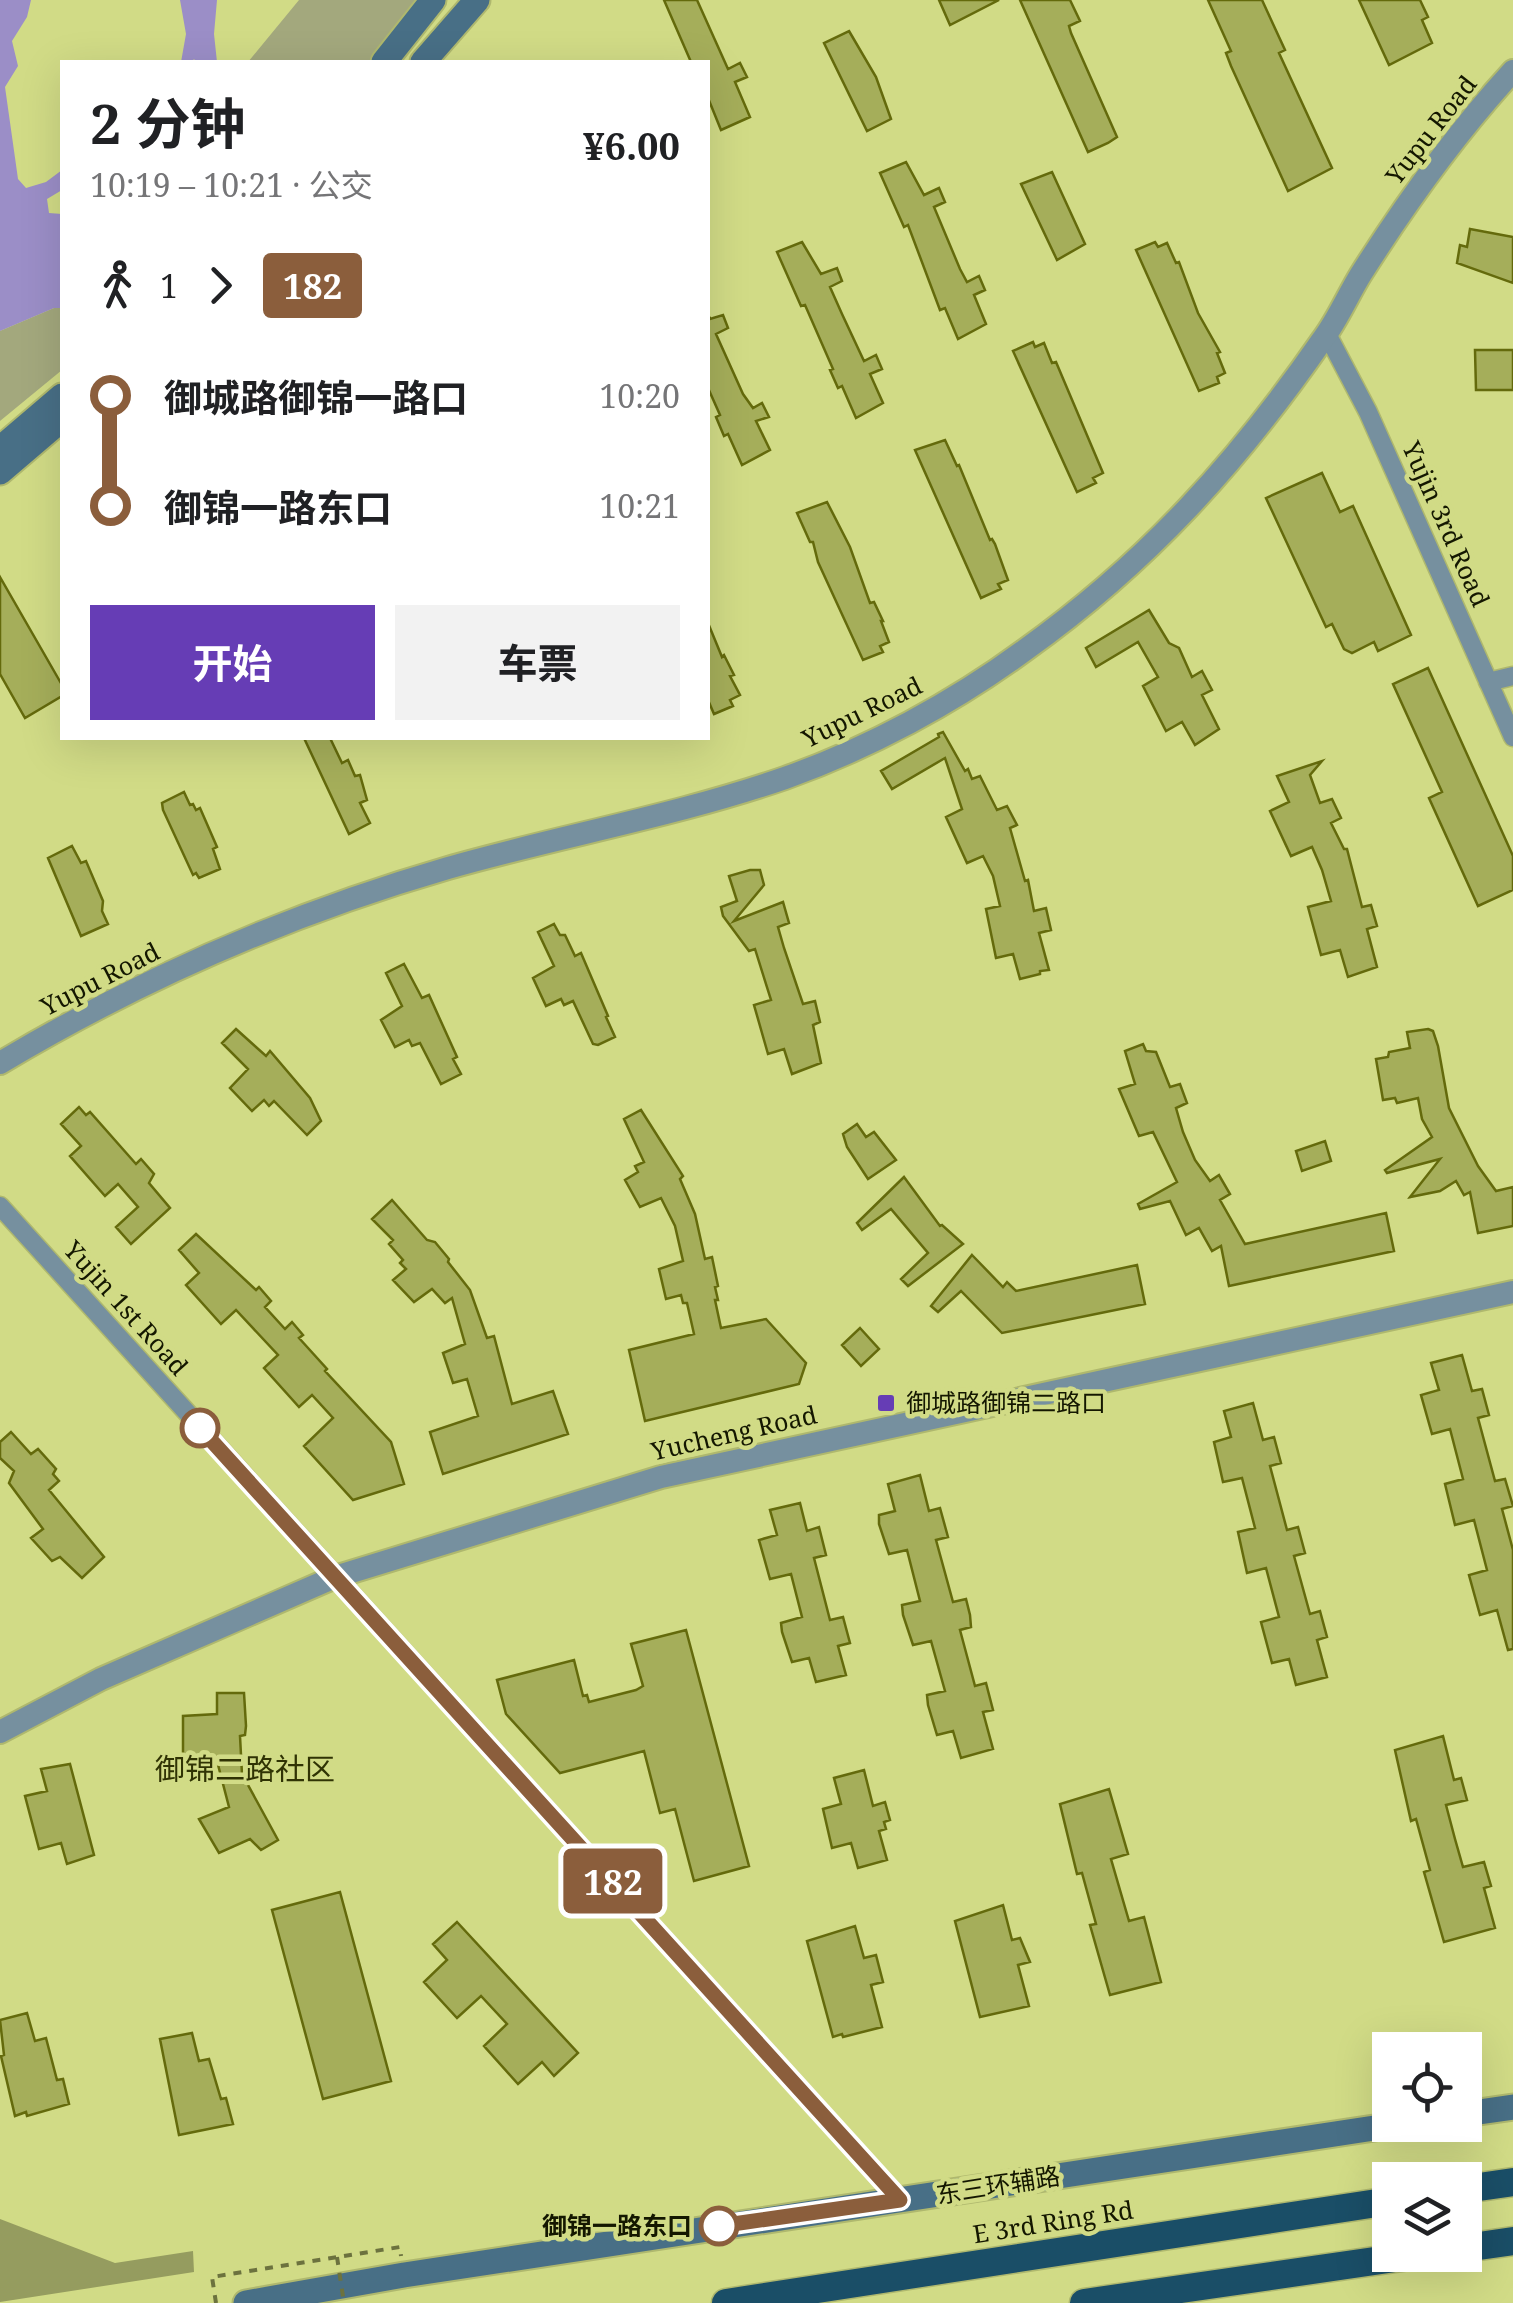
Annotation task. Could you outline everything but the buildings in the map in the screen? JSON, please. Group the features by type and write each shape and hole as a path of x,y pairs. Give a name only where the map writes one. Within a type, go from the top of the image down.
{"highway":[{"path":"1482,2187 1513,2182"},
{"name":"E 3rd Ring Rd","path":"726,2303 1372,2204"},
{"path":"1482,2246 1513,2241"},
{"path":"1084,2303 1372,2261"}],"main road":[{"path":"386,60 434,0"},
{"path":"425,60 478,0"},
{"path":"0,449 60,398"},
{"path":"0,472 60,422"},
{"path":"1482,2112 1513,2107"},
{"name":"东三环辅路","path":"246,2303 404,2275 1372,2128"}],"street":[{"name":"Yupu Road","path":"0,1063 72,1022 189,965 348,902 517,848 746,791 829,760 916,718 1022,653 1138,560 1232,463 1327,334 1401,214 1445,152 1513,70"},
{"name":"Yujin 3rd Road","path":"1327,334 1368,412 1513,737"},
{"path":"1488,682 1513,676"},
{"name":"Yujin 1st Road","path":"0,1206 900,2200"},
{"name":"Yucheng Road","path":"0,1732 101,1679 336,1577 661,1477 1513,1292"}],"path":[{"path":"216,2303 212,2277 400,2248"},
{"path":"337,2257 344,2303"}],"green space":[{"path":"299,0 416,0 371,60 250,60"},
{"path":"60,308 60,372 0,421 0,331"},
{"path":"0,2219 115,2263 193,2251 194,2272 0,2302"}],"shaded area":[{"path":"0,0 31,0 27,17 12,41 18,66 5,87 18,179 26,188 46,182 60,172 60,191 47,199 49,213 60,214 60,308 0,331"},
{"path":"180,0 217,0 217,60 181,60 186,34"}],"bus line":[{"name":"182","path":"200,1428 900,2200 719,2226"}],"place":[{"name":"御城路御锦二路口","path":"886,1403"},
{"name":"御锦一路东口","path":"719,2226"}],"district":[{"name":"御锦二路社区","path":"245,1770"}]}
